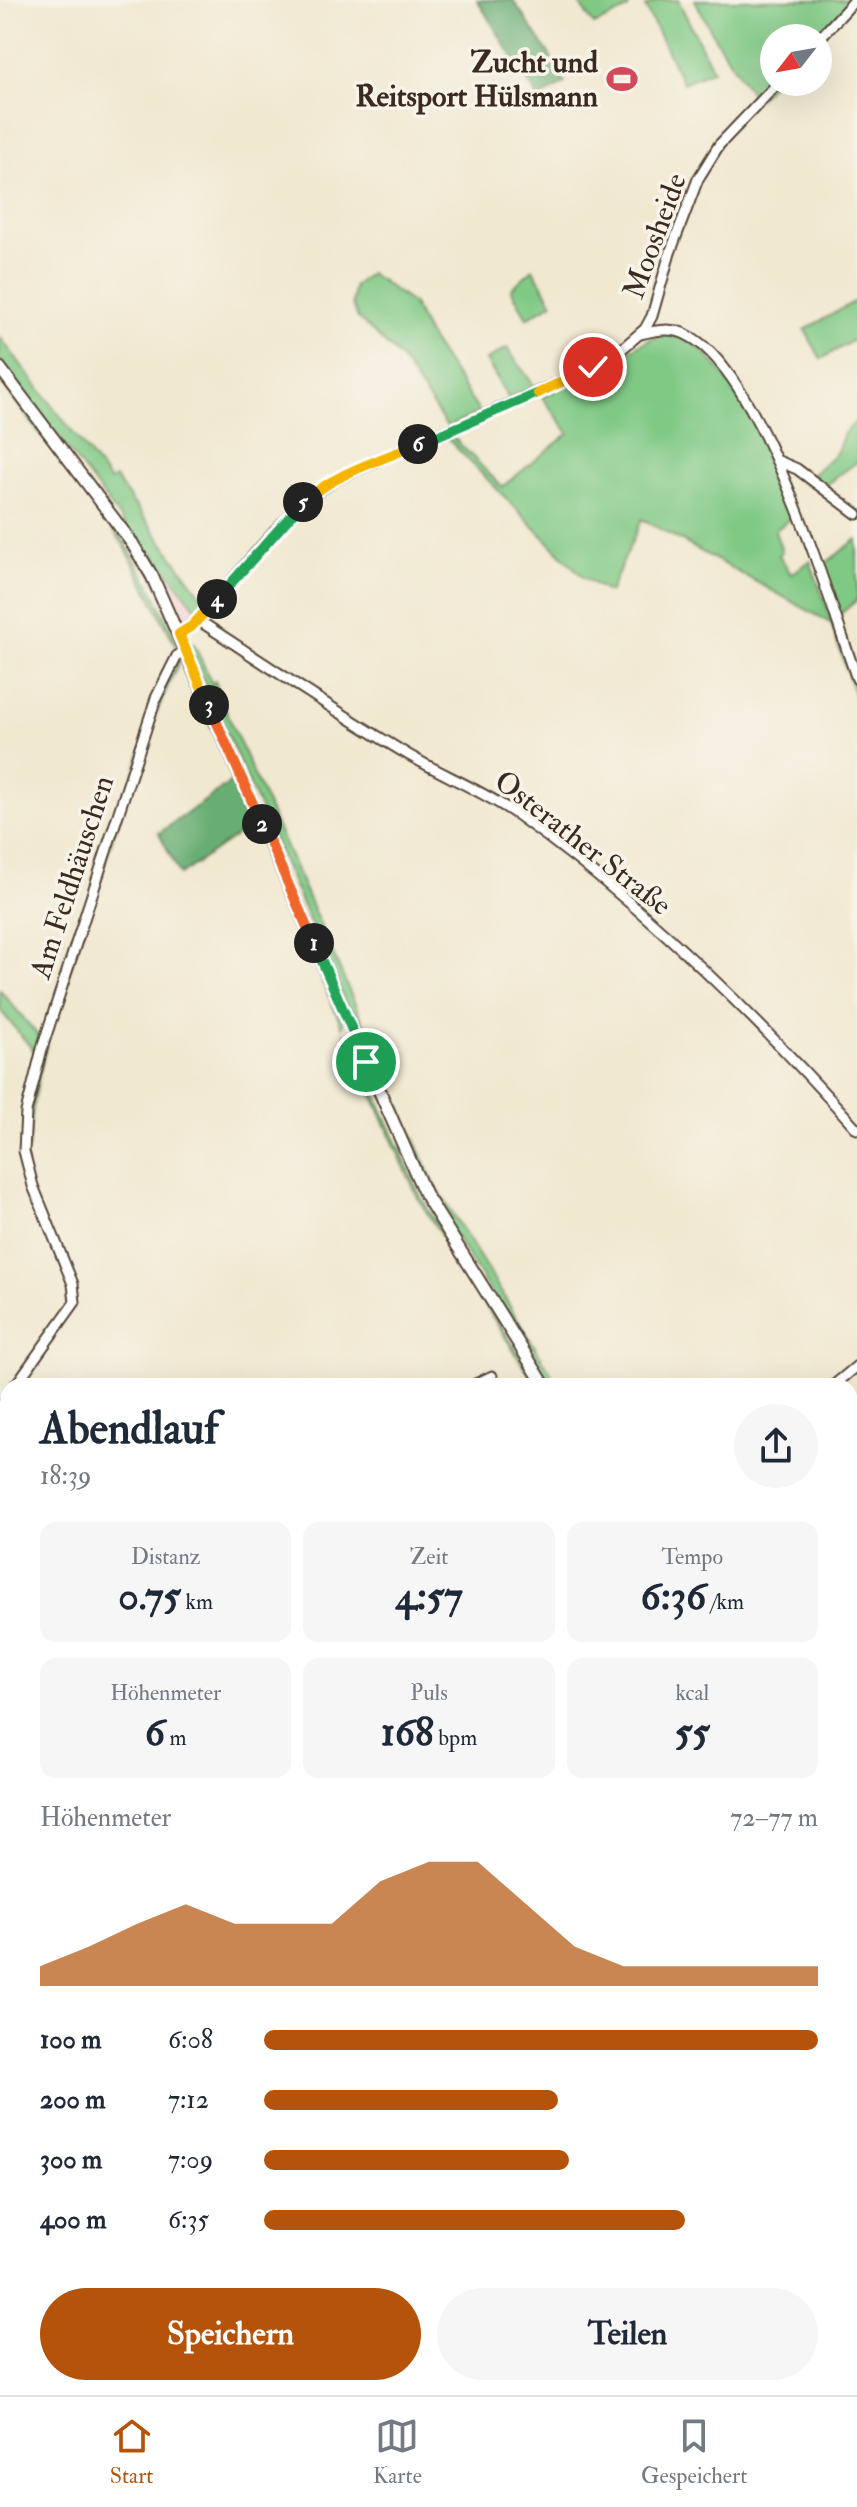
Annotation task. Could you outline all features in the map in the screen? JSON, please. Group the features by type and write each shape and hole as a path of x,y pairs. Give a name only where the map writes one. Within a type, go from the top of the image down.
{"main road":[{"path":"0,368 132,543 152,576 425,1194 540,1378"}],"street":[{"path":"832,25 855,0"},
{"name":"Moosheide","path":"179,634 198,620 288,518 318,489 583,372 610,358 641,334 652,316 675,239 700,174 719,145 766,96"},
{"name":"Moosheide","path":"641,334 678,331 695,339 712,354 733,382 776,460 857,679"},
{"path":"776,460 797,469 857,514"},
{"name":"Osterather Straße","path":"198,620 407,754 483,793 536,828 624,899 735,1001 857,1129"},
{"name":"Am Feldhäuschen","path":"21,1378 75,1302 73,1284 33,1186 24,1151 26,1112 43,1045 156,698 177,656 186,651"},
{"path":"488,1378 492,1376"}],"shaded area":[{"path":"148,545 200,614 185,623"}],"green space":[{"path":"477,0 513,0 565,83 539,99"},
{"path":"577,0 629,0 628,9 594,25"},
{"path":"659,0 678,0 713,70 683,83 645,7"},
{"path":"695,0 851,0 829,24 760,24 761,96 756,101 716,40"},
{"path":"533,269 553,303 527,318 511,289"},
{"path":"370,273 413,304 428,335 480,413 448,427 401,359 358,318 352,304 354,286"},
{"path":"857,300 857,338 821,359 805,330"},
{"path":"666,334 695,345 710,358 725,376 753,423 794,515 775,531 782,552 779,555 791,574 810,561 857,690 857,703 831,623 642,519 609,593 583,577 446,437 451,435 502,487 569,433 542,397 599,370 648,340"},
{"path":"0,337 110,481 115,478 207,603 199,612 152,551 185,623 176,618 126,526 0,360"},
{"path":"507,348 537,390 510,401 486,360"},
{"path":"0,376 109,518 146,578 178,650 124,545 0,381"},
{"path":"857,421 857,462 825,485 811,476 837,452 844,433"},
{"path":"857,539 857,600 838,616 822,566"},
{"path":"194,644 212,684 215,681 434,1183 554,1378 545,1378 424,1182 188,645"},
{"path":"181,658 156,715 130,784 158,699 174,665"},
{"path":"181,658 344,1023 342,1027"},
{"path":"234,780 253,824 180,875 159,833"},
{"path":"130,784 54,1020 64,987"},
{"path":"0,990 42,1040 38,1056 0,1010"},
{"path":"54,1020 37,1085 28,1150 29,1113 45,1046"},
{"path":"345,1034 349,1035 422,1199 534,1378 531,1378 419,1200"}],"place":[{"name":"Zucht und Reitsport Hülsmann","path":"622,79"}],"route":[{"path":"366,1062 179,634 198,620 288,518 318,489 593,367"}]}
